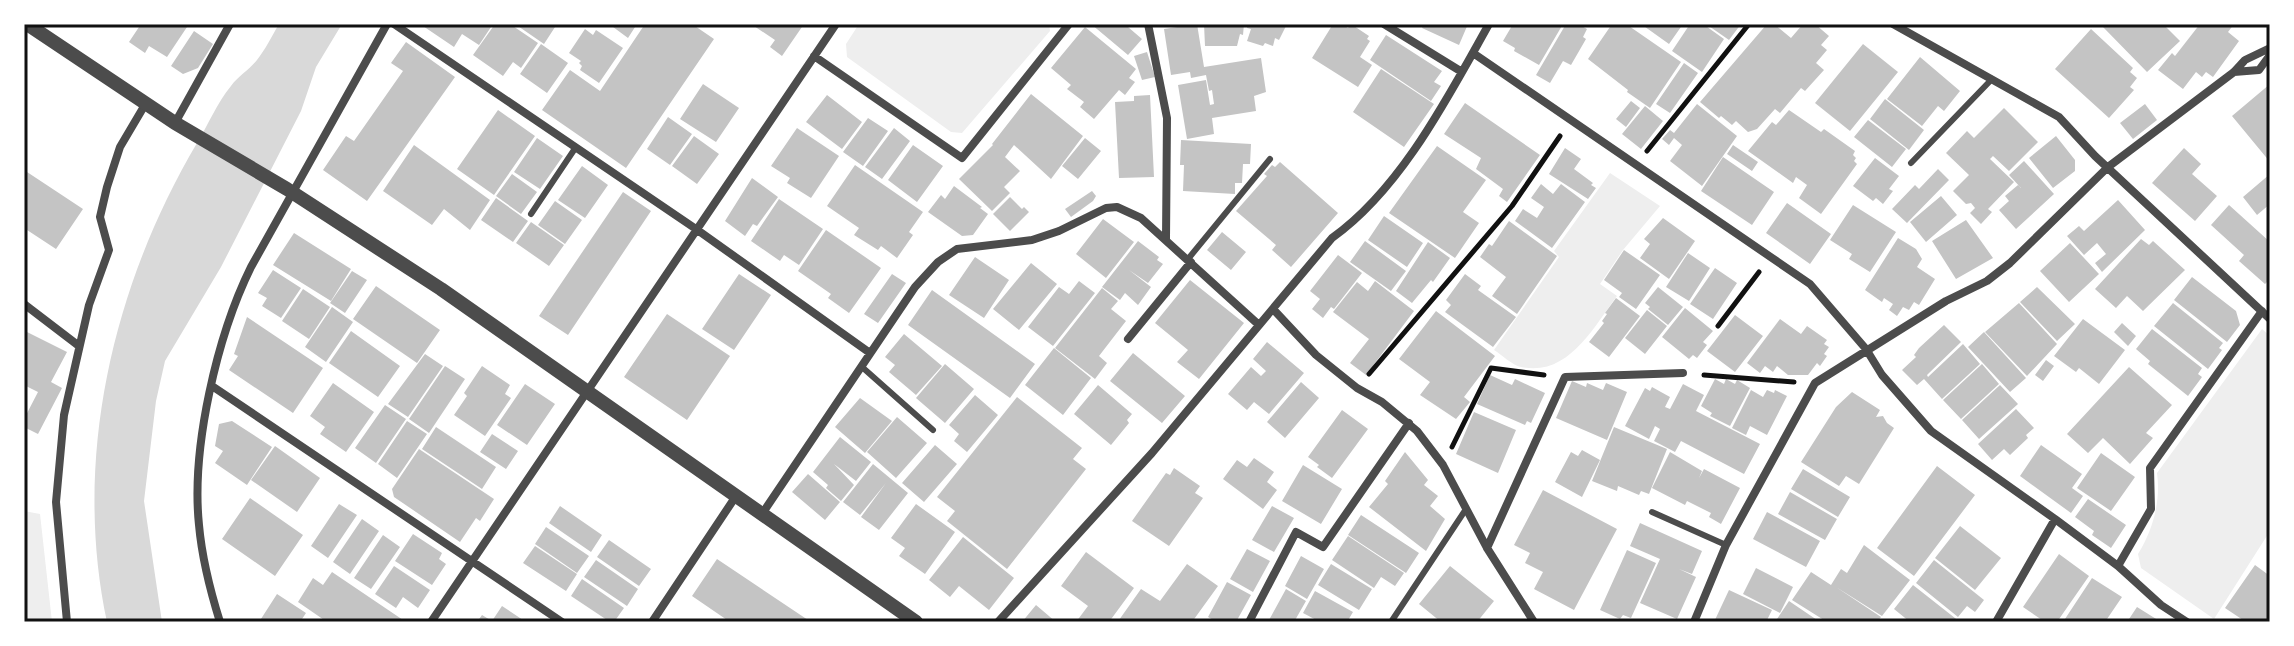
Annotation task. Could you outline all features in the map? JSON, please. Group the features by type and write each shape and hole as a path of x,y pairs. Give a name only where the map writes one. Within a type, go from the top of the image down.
{"street":[{"path":"27,24 180,126 290,191 441,289 916,622"},
{"path":"180,126 230,24"},
{"path":"220,622 205,567 198,498 202,444 225,331 242,286 290,191 387,24"},
{"path":"394,24 696,229 870,353"},
{"path":"431,622 836,24"},
{"path":"814,56 962,158 1069,24"},
{"path":"1148,24 1167,118 1166,239"},
{"path":"1384,24 1462,72"},
{"path":"998,622 1152,453 1332,238 1353,223 1413,153 1489,24"},
{"path":"1893,24 2059,117 2270,319"},
{"path":"1694,622 1726,545 1815,383 1946,301 1987,281 2010,263 2108,167 2234,72 2245,60 2270,48"},
{"path":"1473,53 1810,284 1931,431 2118,566 2161,605 2187,622"},
{"path":"2234,72 2259,70 2270,55"},
{"path":"67,622 56,502 64,415 89,305 109,250 100,217 107,187 120,147 146,103"},
{"path":"762,514 927,272 957,249 1032,240 1059,231 1106,208 1117,207 1130,212 1166,239 1259,325"},
{"path":"1128,339 1189,261"},
{"path":"24,304 79,346"},
{"path":"1273,309 1316,355 1357,388 1409,423 1443,465 1487,548 1534,622"},
{"path":"2118,566 2151,509 2150,468 2262,311"},
{"path":"1487,548 1565,377 1683,373"},
{"path":"212,386 562,622"},
{"path":"1249,622 1296,532 1323,547 1409,423"},
{"path":"652,622 736,496"},
{"path":"1996,622 2055,519"}],"lane":[{"path":"1911,163 1992,79"},
{"path":"531,214 576,147"},
{"path":"1189,261 1270,159"},
{"path":"2262,311 2270,303"},
{"path":"862,367 933,430"},
{"path":"1391,622 1466,509"},
{"path":"1652,512 1726,545"}],"path":[{"path":"1635,166 1749,24"},
{"path":"1357,388 1512,206 1570,122"},
{"path":"1718,326 1770,257"},
{"path":"1443,465 1491,368 1565,377"},
{"path":"1683,373 1815,383"}],"shaded area":[{"path":"279,24 342,24 316,67 301,111 221,267 165,361 156,401 144,501 162,622 107,622 97,560 94,498 98,436 107,375 122,314 168,198 197,143 226,93 257,60"},
{"path":"859,24 1049,24 1050,31 962,133 951,132 847,57 846,44"},
{"path":"1610,173 1660,206 1623,250 1600,284 1617,296 1578,347 1566,357 1538,368 1514,364 1494,350 1559,257 1554,251"},
{"path":"2262,329 2270,336 2270,531 2214,619 2141,568 2138,554 2155,515 2157,473"},
{"path":"24,511 40,514 52,622 24,622"}],"building":[{"path":"141,24 189,24 167,57 149,46 145,53 129,42"},
{"path":"420,24 493,24 479,45 462,34 454,47"},
{"path":"495,24 510,24 538,43 521,68 513,62 503,76 473,55"},
{"path":"515,24 557,24 544,44"},
{"path":"609,24 637,24 628,38"},
{"path":"645,24 692,24 714,39 626,168 542,110 570,70 600,91"},
{"path":"751,24 804,24 782,56 770,47 775,40"},
{"path":"1091,24 1131,24 1128,27 1142,39 1128,55"},
{"path":"1197,24 1204,67 1261,58 1266,92 1254,96 1256,111 1212,118 1214,134 1187,139 1178,85 1206,80 1210,105 1214,104 1212,90 1209,91 1206,75 1191,78 1190,72 1171,75 1164,29"},
{"path":"1204,24 1244,24 1243,35 1240,34 1237,46 1205,46"},
{"path":"1248,24 1287,24 1279,40 1275,38 1273,46 1265,43 1263,46 1247,41 1251,29 1247,28"},
{"path":"1333,24 1348,28 1351,24 1369,36 1367,39 1370,41 1360,57 1372,65 1358,87 1312,58"},
{"path":"1424,24 1468,24 1459,45 1422,28"},
{"path":"1513,24 1563,24 1539,65 1503,41"},
{"path":"1566,24 1578,24 1587,29 1583,37 1586,39 1571,65 1563,61 1550,83 1536,75"},
{"path":"1612,24 1626,24 1681,62 1650,108 1588,59"},
{"path":"1641,24 1683,24 1669,44"},
{"path":"1690,24 1703,24 1724,39 1702,72 1672,51"},
{"path":"1706,24 1741,24 1729,40"},
{"path":"1767,24 1774,24 1791,38 1803,24 1815,24 1829,36 1821,45 1827,50 1816,63 1824,70 1805,91 1801,88 1780,113 1775,109 1757,129 1748,132 1736,121 1732,125 1721,116 1719,118 1700,102"},
{"path":"2105,24 2163,24 2180,41 2147,72 2103,27"},
{"path":"2200,24 2234,24 2228,32 2239,41 2213,77 2206,72 2202,77 2196,72 2183,89 2158,70 2172,53 2175,56"},
{"path":"1085,27 1136,69 1129,78 1135,82 1125,95 1119,90 1094,119 1080,107 1084,102 1067,89 1071,85 1051,68"},
{"path":"585,29 593,35 596,30 623,48 599,83 580,70 581,61 569,53"},
{"path":"2091,29 2133,68 2130,72 2137,78 2130,87 2134,90 2109,118 2055,69"},
{"path":"194,31 213,44 198,68 183,74 171,66"},
{"path":"1386,35 1442,71 1434,82 1441,86 1431,101 1370,60"},
{"path":"406,42 455,77 367,201 323,170 346,136 354,141 403,71 391,63"},
{"path":"541,44 568,63 547,93 520,74"},
{"path":"1863,44 1898,72 1850,131 1815,103"},
{"path":"1147,52 1155,77 1142,80 1134,56"},
{"path":"1920,57 1960,91 1944,111 1938,106 1922,126 1887,99"},
{"path":"1684,63 1698,73 1670,113 1656,104"},
{"path":"1381,69 1434,104 1404,147 1353,112"},
{"path":"703,84 739,108 716,142 680,119"},
{"path":"2270,84 2270,162 2232,116"},
{"path":"1031,94 1083,136 1051,179 1014,145 1005,157 1020,171 1004,187 1010,193 992,211 959,179 993,145"},
{"path":"827,95 862,122 842,149 806,122"},
{"path":"1150,95 1154,177 1119,178 1115,102 1134,101 1134,96"},
{"path":"1885,99 1924,130 1909,150 1870,119"},
{"path":"1631,101 1640,108 1626,127 1616,119"},
{"path":"1465,103 1540,155 1507,202 1499,196 1503,189 1476,169 1481,158 1444,134"},
{"path":"1697,104 1737,136 1702,186 1670,161 1682,145 1674,138 1669,145 1662,139 1670,130 1674,133"},
{"path":"2145,104 2157,120 2133,139 2120,123"},
{"path":"1645,106 1663,121 1641,149 1622,134"},
{"path":"2004,108 2038,142 2009,171 1993,156 1990,159 2014,182 1988,209 1992,212 1981,224 1970,213 1975,208 1971,203 1966,204 1953,191 1969,175 1946,153 1967,131 1974,138"},
{"path":"498,110 535,136 494,195 457,169"},
{"path":"1789,110 1855,151 1853,155 1857,164 1821,214 1799,198 1807,185 1796,177 1793,183 1748,151 1772,122 1776,125"},
{"path":"668,117 692,134 670,165 647,149"},
{"path":"868,118 888,131 863,166 843,152"},
{"path":"1868,120 1906,149 1892,167 1854,137"},
{"path":"797,128 839,156 811,198 787,183 790,178 771,166"},
{"path":"894,128 910,141 882,179 865,167"},
{"path":"694,136 719,154 697,184 672,166"},
{"path":"2056,136 2075,160 2075,171 2053,188 2029,158"},
{"path":"537,138 563,156 540,189 514,172"},
{"path":"1085,138 1101,151 1078,179 1062,166"},
{"path":"1181,140 1251,144 1250,164 1243,164 1242,183 1235,183 1235,194 1183,191"},
{"path":"414,145 490,200 470,230 444,209 432,225 383,191"},
{"path":"913,145 943,166 917,202 888,180"},
{"path":"1733,145 1758,162 1752,171 1727,154"},
{"path":"1437,146 1486,180 1463,212 1479,223 1455,258 1389,213"},
{"path":"1565,148 1581,159 1574,169 1596,188 1588,199 1549,174"},
{"path":"2184,148 2201,164 2192,174 2217,196 2195,221 2152,183"},
{"path":"1723,157 1774,192 1752,225 1701,191"},
{"path":"1875,158 1899,176 1883,204 1876,198 1873,201 1853,186"},
{"path":"2024,161 2054,194 2016,229 1999,210 2009,201 2005,196 2018,185 2021,188 2009,175"},
{"path":"1280,162 1338,213 1291,267 1272,250 1276,245 1236,211 1267,176 1264,174 1272,165 1275,167"},
{"path":"855,165 923,212 909,232 913,235 897,258 881,246 878,250 854,235 859,228 827,206"},
{"path":"582,166 608,185 585,218 558,200"},
{"path":"1938,169 1949,180 1907,223 1892,209 1915,185 1919,189"},
{"path":"24,170 83,209 56,249 24,228"},
{"path":"512,174 537,192 521,214 496,196"},
{"path":"2270,174 2270,204 2257,215 2243,197"},
{"path":"752,178 778,197 757,226 753,224 745,236 725,221"},
{"path":"1541,184 1553,194 1561,184 1585,202 1552,248 1515,221 1523,209 1537,218 1544,207 1531,198"},
{"path":"954,186 988,214 973,235 962,236 928,212 941,195 945,199"},
{"path":"1092,191 1096,196 1093,201 1071,217 1065,209"},
{"path":"623,192 651,211 568,335 539,316"},
{"path":"1941,196 1957,215 1926,242 1910,222"},
{"path":"1010,197 1029,212 1010,231 993,214"},
{"path":"496,198 528,221 513,242 481,220"},
{"path":"779,199 823,229 799,265 784,255 780,261 751,241"},
{"path":"2118,200 2145,230 2102,272 2095,263 2106,254 2097,243 2084,255 2067,236 2079,226 2084,231"},
{"path":"555,201 582,220 565,244 538,225"},
{"path":"1787,203 1831,234 1810,264 1766,233"},
{"path":"1853,205 1896,232 1870,272 1849,259 1852,254 1830,240"},
{"path":"2229,205 2270,242 2270,279 2265,284 2239,261 2244,255 2211,225"},
{"path":"1384,216 1423,243 1407,267 1368,240"},
{"path":"1663,218 1695,241 1669,279 1640,258 1650,244 1644,239"},
{"path":"1103,219 1134,242 1106,278 1076,254"},
{"path":"1966,220 1993,258 1956,279 1932,241"},
{"path":"1509,221 1557,256 1517,314 1492,296 1506,277 1480,257 1489,244 1492,246"},
{"path":"531,222 564,245 549,266 516,243"},
{"path":"826,230 881,268 849,313 828,298 831,294 798,271"},
{"path":"1222,232 1246,252 1231,270 1207,250"},
{"path":"294,233 351,269 331,301 273,265"},
{"path":"1898,238 1916,249 1922,259 1917,267 1935,279 1919,305 1914,302 1909,310 1903,307 1897,316 1889,310 1893,304 1884,298 1882,302 1865,290"},
{"path":"2141,239 2149,245 2153,241 2185,270 2143,311 2127,296 2116,308 2095,289"},
{"path":"1138,241 1159,257 1157,260 1163,264 1148,283 1129,270 1151,287 1138,305 1125,293 1120,300 1102,287"},
{"path":"1365,241 1406,271 1391,291 1350,262"},
{"path":"1428,242 1450,258 1433,282 1431,280 1412,303 1396,291"},
{"path":"2070,243 2099,274 2069,302 2040,271"},
{"path":"1624,250 1660,275 1636,309 1619,297 1622,293 1604,280"},
{"path":"1688,253 1710,268 1689,301 1666,287"},
{"path":"1338,255 1362,273 1334,309 1331,307 1323,318 1312,309 1320,299 1310,291"},
{"path":"975,257 1009,280 984,318 949,295"},
{"path":"1031,263 1057,284 1019,330 993,309"},
{"path":"1715,268 1737,283 1713,319 1690,304"},
{"path":"273,270 301,288 281,318 262,306 267,298 258,293"},
{"path":"352,271 367,280 345,313 330,303"},
{"path":"739,274 771,295 734,350 702,329"},
{"path":"892,274 906,283 878,323 864,314"},
{"path":"1465,274 1481,286 1478,290 1516,317 1493,347 1445,312 1451,305 1446,300"},
{"path":"2192,277 2236,311 2240,325 2227,342 2174,300"},
{"path":"1190,280 1244,323 1199,379 1177,362 1188,350 1155,323"},
{"path":"1079,281 1095,293 1053,346 1028,327 1059,287 1069,294"},
{"path":"1375,281 1414,311 1366,375 1350,363 1369,339 1333,312 1357,282 1368,291"},
{"path":"376,286 440,330 417,363 353,319"},
{"path":"1658,287 1683,307 1668,325 1645,303"},
{"path":"2037,287 2075,324 2057,341 2020,302"},
{"path":"1102,288 1118,301 1111,309 1126,321 1099,356 1107,363 1095,379 1055,348"},
{"path":"303,289 330,307 309,339 282,321"},
{"path":"932,290 1035,364 1010,398 908,325"},
{"path":"1616,298 1640,316 1609,357 1589,342 1604,323 1605,313"},
{"path":"2019,303 2057,344 2027,376 1985,332"},
{"path":"2173,303 2223,343 2219,348 2222,350 2208,369 2154,326"},
{"path":"332,307 353,322 326,362 305,347"},
{"path":"1685,308 1713,331 1703,342 1707,345 1697,358 1693,355 1689,359 1662,337"},
{"path":"1647,310 1667,326 1645,354 1625,338"},
{"path":"1436,311 1495,356 1464,397 1470,402 1456,419 1420,395 1430,382 1399,359"},
{"path":"667,314 730,356 687,420 624,377"},
{"path":"1735,315 1763,336 1735,372 1707,351"},
{"path":"247,317 323,368 293,413 229,370 238,356 234,354"},
{"path":"1780,319 1801,334 1807,326 1827,340 1824,344 1829,347 1824,354 1827,356 1808,375 1788,375 1777,366 1773,372 1765,366 1760,373 1747,363"},
{"path":"2083,319 2125,350 2099,384 2079,368 2076,372 2054,356"},
{"path":"2122,323 2136,336 2128,346 2114,332"},
{"path":"1944,325 1961,342 1928,377 1963,344 1980,364 1942,399 1924,379 1917,385 1902,370 1916,357 1914,355 1919,348"},
{"path":"2152,329 2202,368 2198,374 2202,377 2188,396 2148,364 2150,361 2136,349"},
{"path":"25,331 67,352 51,382 62,388 38,434 24,427 24,419 38,392 24,385"},
{"path":"351,331 400,366 378,397 329,363"},
{"path":"1984,332 2026,378 2010,392 1968,347"},
{"path":"904,334 942,366 916,395 889,372 895,365 885,357"},
{"path":"1267,342 1304,373 1269,414 1254,402 1247,410 1228,394 1251,367 1261,376 1266,371 1253,359"},
{"path":"1054,348 1091,378 1063,415 1025,385"},
{"path":"1133,353 1185,396 1162,423 1110,381"},
{"path":"425,354 443,366 408,417 388,404"},
{"path":"2046,360 2054,366 2043,381 2035,375"},
{"path":"945,364 974,389 945,423 916,398"},
{"path":"1982,364 1999,384 1961,419 1943,400"},
{"path":"445,366 465,379 429,433 409,419"},
{"path":"482,366 510,385 505,394 511,398 485,436 454,415"},
{"path":"2129,367 2172,405 2146,433 2153,438 2130,464 2103,438 2088,453 2067,434"},
{"path":"1490,375 1512,385 1515,379 1545,393 1531,423 1527,421 1525,425 1477,404"},
{"path":"1715,379 1724,384 1726,379 1735,384 1737,380 1750,388 1730,426 1710,416 1712,413 1701,406"},
{"path":"1572,381 1603,390 1606,383 1627,392 1607,440 1556,418"},
{"path":"1301,382 1319,398 1285,438 1267,422"},
{"path":"333,383 374,412 346,452 320,434 325,427 310,416"},
{"path":"525,384 555,404 527,445 497,425"},
{"path":"1683,384 1704,395 1696,411 1760,444 1744,474 1681,441 1675,452 1654,441 1660,429 1655,426 1649,439 1625,426 1645,388 1650,391 1652,387 1670,397 1665,407 1670,409"},
{"path":"1098,385 1132,414 1127,420 1129,423 1111,445 1074,414"},
{"path":"2000,385 2018,404 1979,439 1962,420"},
{"path":"1751,390 1763,397 1767,390 1787,396 1767,435 1750,426 1746,435 1732,428"},
{"path":"1852,392 1880,410 1876,417 1883,416 1894,428 1859,484 1846,476 1839,486 1801,462 1836,407"},
{"path":"975,395 998,415 967,452 954,441 959,434 949,425"},
{"path":"1017,397 1082,448 1073,459 1086,469 1007,569 947,521 955,511 937,497"},
{"path":"860,398 892,421 865,453 835,427"},
{"path":"385,405 406,419 376,463 355,448"},
{"path":"2016,409 2034,428 2010,455 2004,449 1992,460 1978,444"},
{"path":"1342,410 1368,429 1332,478 1308,457"},
{"path":"1474,412 1516,430 1498,473 1456,454"},
{"path":"897,417 927,443 896,478 867,452"},
{"path":"232,421 272,447 247,485 215,463 223,451 215,446 219,424"},
{"path":"407,421 427,434 397,478 378,464"},
{"path":"436,427 496,467 482,489 422,449"},
{"path":"1614,427 1667,449 1649,494 1641,491 1639,495 1618,486 1617,491 1592,481"},
{"path":"492,434 518,451 506,469 480,452"},
{"path":"840,437 871,462 856,481 834,464 854,485 841,501 813,472"},
{"path":"935,445 957,464 924,502 902,483"},
{"path":"2041,445 2082,474 2072,488 2083,496 2071,513 2020,476"},
{"path":"275,446 320,478 297,512 251,480"},
{"path":"419,449 494,499 480,521 476,518 460,542 394,497 392,489"},
{"path":"1582,450 1600,460 1582,497 1555,482 1571,452 1578,456"},
{"path":"1405,452 1428,480 1424,485 1438,496 1430,506 1445,519 1426,551 1369,507 1388,484 1385,481"},
{"path":"1670,452 1702,471 1699,478 1704,469 1740,488 1721,524 1709,517 1711,513 1687,501 1685,505 1652,488"},
{"path":"2101,453 2135,477 2111,511 2077,488"},
{"path":"1254,458 1274,472 1267,482 1277,490 1263,509 1223,479 1237,460 1247,467"},
{"path":"873,464 908,493 879,530 861,517 886,483 860,515 843,502"},
{"path":"1303,465 1342,489 1321,524 1282,501"},
{"path":"1937,466 1975,495 1914,576 1877,548"},
{"path":"1174,468 1200,486 1195,493 1203,498 1169,546 1132,521 1166,473 1170,475"},
{"path":"1803,469 1850,497 1838,517 1791,489"},
{"path":"808,474 840,502 825,520 792,492"},
{"path":"1543,490 1617,529 1574,610 1534,589 1543,572 1525,563 1530,553 1514,545"},
{"path":"1790,492 1837,519 1825,540 1778,514"},
{"path":"250,498 303,535 275,576 222,539"},
{"path":"2088,499 2126,525 2111,548 2092,535 2094,531 2075,517"},
{"path":"339,504 357,515 328,558 311,546"},
{"path":"916,504 955,532 925,574 899,556 905,548 891,538"},
{"path":"560,506 602,535 591,552 549,523"},
{"path":"1272,506 1294,518 1274,552 1252,540"},
{"path":"1767,512 1820,541 1806,567 1753,539"},
{"path":"1361,515 1419,553 1406,573 1348,535"},
{"path":"362,519 379,531 350,574 333,562"},
{"path":"1640,523 1702,551 1692,574 1679,569 1696,577 1677,619 1640,603 1660,559 1630,546"},
{"path":"1960,526 2001,558 1975,590 1935,558"},
{"path":"546,527 589,556 577,573 535,544"},
{"path":"413,534 442,553 439,559 446,564 432,585 395,561"},
{"path":"383,535 400,547 371,589 354,578"},
{"path":"1348,536 1404,573 1395,586 1381,577 1374,588 1332,560"},
{"path":"963,537 1014,578 989,610 959,586 950,597 929,580"},
{"path":"609,540 651,569 639,586 597,557"},
{"path":"1864,545 1910,580 1882,616 1836,587 1881,617 1877,622 1827,622 1792,600 1811,572 1831,585 1841,569 1847,573"},
{"path":"535,546 577,574 566,591 523,563"},
{"path":"1247,549 1270,561 1253,592 1230,579"},
{"path":"1627,550 1656,563 1631,618 1623,615 1620,619 1600,610"},
{"path":"1086,552 1134,588 1109,622 1076,622 1088,606 1061,586"},
{"path":"2059,554 2089,576 2057,622 2045,622 2023,607"},
{"path":"1301,556 1324,569 1307,599 1285,586"},
{"path":"717,559 811,622 730,622 692,596"},
{"path":"596,560 638,589 627,606 584,577"},
{"path":"1934,560 1984,600 1975,612 1967,606 1958,617 1916,583"},
{"path":"1187,564 1218,586 1192,622 1119,620 1141,589 1160,601"},
{"path":"1331,564 1372,589 1359,610 1318,585"},
{"path":"2255,565 2270,576 2270,622 2246,622 2225,608"},
{"path":"394,566 430,590 418,608 403,597 396,608 375,594"},
{"path":"1450,566 1494,601 1477,622 1441,622 1419,604"},
{"path":"1756,568 1793,587 1780,613 1743,594"},
{"path":"332,572 406,622 327,622 298,602 313,578 323,585"},
{"path":"2092,578 2122,597 2105,622 2063,622"},
{"path":"582,579 624,608 614,622 571,596"},
{"path":"1227,582 1251,595 1236,622 1217,622 1208,617"},
{"path":"1913,585 1960,622 1910,622 1894,609"},
{"path":"1286,589 1306,601 1294,622 1272,622 1269,620"},
{"path":"1729,590 1772,610 1766,622 1714,622"},
{"path":"1315,591 1353,612 1347,622 1320,622 1303,613"},
{"path":"277,594 306,613 300,622 259,622"},
{"path":"1789,601 1820,622 1775,622"},
{"path":"1036,605 1056,622 1022,622"},
{"path":"502,606 526,622 477,622 482,615 492,621"},
{"path":"2137,607 2161,622 2127,622"}]}
